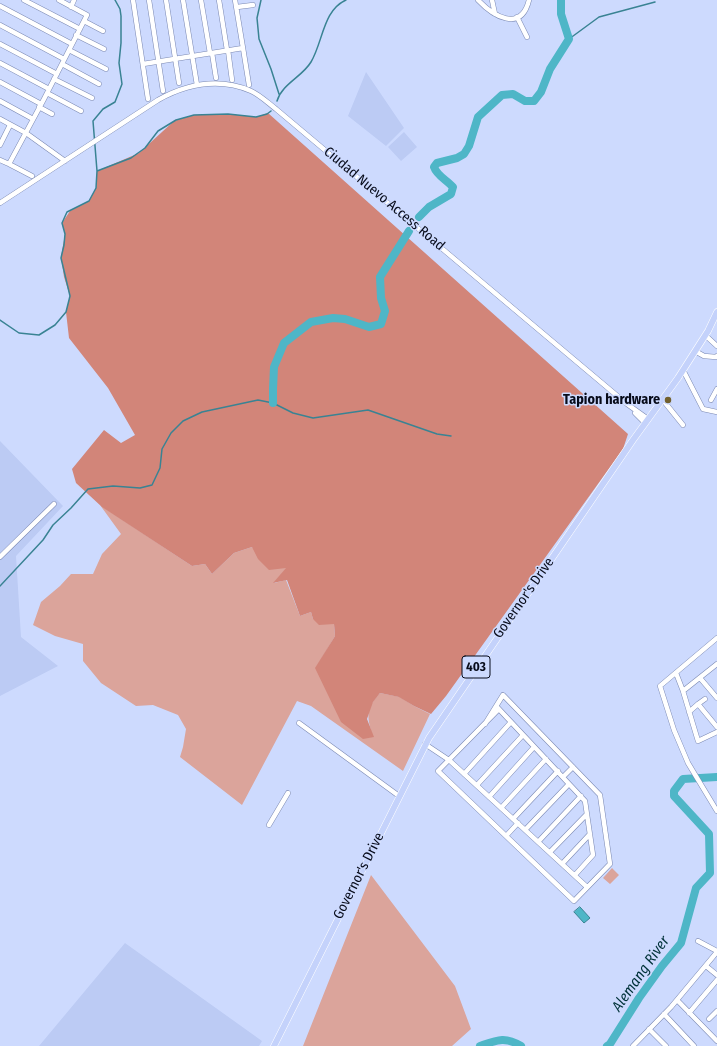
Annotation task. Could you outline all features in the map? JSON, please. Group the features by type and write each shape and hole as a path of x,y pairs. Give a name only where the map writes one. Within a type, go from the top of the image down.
{"main road":[{"name":"Governor's Drive","path":"274,1046 399,796 442,717 683,370 705,335 717,312"}],"street":[{"path":"24,0 80,29"},
{"path":"9,164 87,15 59,0"},
{"path":"71,7 74,0"},
{"path":"133,0 148,99"},
{"path":"149,0 163,91"},
{"path":"166,0 179,83"},
{"path":"183,0 197,85"},
{"path":"201,0 216,78"},
{"path":"219,0 232,80"},
{"path":"235,0 249,86"},
{"path":"478,0 501,18 508,19 517,17 527,8 529,0"},
{"path":"492,0 495,14"},
{"path":"236,7 253,5"},
{"path":"0,6 72,44"},
{"path":"517,17 527,37"},
{"path":"84,21 103,31"},
{"path":"0,25 64,59"},
{"path":"76,35 104,49"},
{"path":"0,44 92,98"},
{"path":"143,64 243,48"},
{"path":"69,50 106,69"},
{"path":"0,63 81,111"},
{"path":"62,64 99,84"},
{"path":"0,82 52,114"},
{"name":"Ciudad Nuevo Access Road","path":"65,161 172,92 187,87 212,84 237,87 251,92 272,106 647,421"},
{"path":"0,101 33,119"},
{"path":"0,120 26,133 65,161 0,203"},
{"path":"0,145 10,125"},
{"path":"0,160 32,176"},
{"path":"705,335 717,346"},
{"path":"695,351 704,356 717,357"},
{"path":"683,370 703,409 717,412"},
{"path":"711,400 717,389"},
{"path":"662,399 683,425"},
{"path":"0,557 54,504"},
{"path":"717,638 660,686 674,730 688,763 717,811"},
{"path":"683,691 717,665"},
{"path":"676,673 698,741 717,732"},
{"path":"700,678 717,698"},
{"path":"503,695 600,795 610,864 574,901 438,771 485,724 498,708 503,695"},
{"path":"689,712 705,698"},
{"path":"698,704 717,727"},
{"path":"498,708 585,801 593,855 575,876"},
{"path":"464,774 512,722"},
{"path":"299,723 399,796"},
{"path":"477,785 523,735"},
{"path":"426,744 449,760 587,887"},
{"path":"489,797 534,747"},
{"path":"501,808 546,759"},
{"path":"563,777 573,767"},
{"path":"513,819 558,772"},
{"path":"525,830 569,784"},
{"path":"269,825 288,793"},
{"path":"538,842 581,796"},
{"path":"550,852 587,814"},
{"path":"506,836 518,823"},
{"path":"562,864 590,834"},
{"path":"636,1045 677,1000 717,952 698,941"},
{"path":"706,966 717,975"},
{"path":"689,1013 717,980"},
{"path":"677,1000 717,1041"},
{"path":"709,1019 716,1012"},
{"path":"664,1014 694,1046"},
{"path":"649,1029 666,1046"}],"shaded area":[{"path":"366,72 404,128 386,146 348,116"},
{"path":"268,113 628,434 623,449 446,696 431,714 399,697 380,693 373,702 367,719 374,737 363,739 341,722 315,668 335,636 334,624 319,625 313,619 311,612 300,616 287,580 273,583 286,568 269,570 258,559 252,547 234,553 212,574 205,564 192,566 102,507 76,483 72,469 104,430 121,443 135,435 108,388 69,338 66,312 70,296 64,277 61,257 65,234 62,223 70,211 89,201 96,188 97,171 139,153 174,121 194,115 228,114 256,117"},
{"path":"404,132 417,147 401,161 388,147"},
{"path":"0,441 63,506 16,556 21,637 58,666 0,696"},
{"path":"100,505 192,566 205,564 212,574 234,553 252,547 287,568 274,583 286,580 300,616 311,612 313,619 334,624 335,636 316,668 373,737 369,724 369,714 372,704 380,693 400,697 430,714 403,771 311,706 297,701 242,805 180,757 186,729 178,715 153,705 136,706 101,683 83,661 83,644 55,636 33,625 41,602 60,586 71,574 93,574 102,554 121,534"},
{"path":"612,868 619,875 610,884 603,878"},
{"path":"371,875 455,986 471,1029 452,1046 303,1046"},
{"path":"580,907 590,918 584,923 574,912"},
{"path":"125,943 262,1041 259,1046 39,1046"}],"waterway":[{"path":"0,320 19,333 39,335 55,325 66,312 70,296 61,258 65,234 62,223 67,212 89,201 96,188 97,171 93,121 103,109 115,102 122,84 119,63 121,16 120,9 115,0"},
{"path":"261,0 257,18 259,39 279,94"},
{"path":"277,101 283,90 303,72 311,62 328,19 338,5 346,0"},
{"path":"419,217 429,207 451,194 453,187 435,170 434,167 437,163 457,158 464,154 469,146 478,117 502,95 513,94 525,101 534,101 541,92 550,69 569,39 561,14 561,0"},
{"path":"569,39 599,17 655,2"},
{"path":"97,171 131,158 145,148 158,131 176,120 194,115 228,114 256,117 267,114 271,111"},
{"path":"273,403 274,367 284,343 311,322 333,318 345,319 369,327 381,324 385,311 381,298 380,277 409,231"},
{"path":"0,586 43,540 53,525 88,489 113,486 140,488 152,485 160,468 162,449 171,433 183,421 202,412 258,400 273,403 293,413 313,418 368,410 437,434 451,436"},
{"name":"Alemang River","path":"607,1046 610,1044 639,998 681,943 696,888 710,873 709,834 674,796 674,791 683,779 717,777"},
{"name":"Alemang River","path":"480,1046 501,1040 510,1041 521,1046"}],"place":[{"name":"Tapion hardware","path":"668,400"}]}
